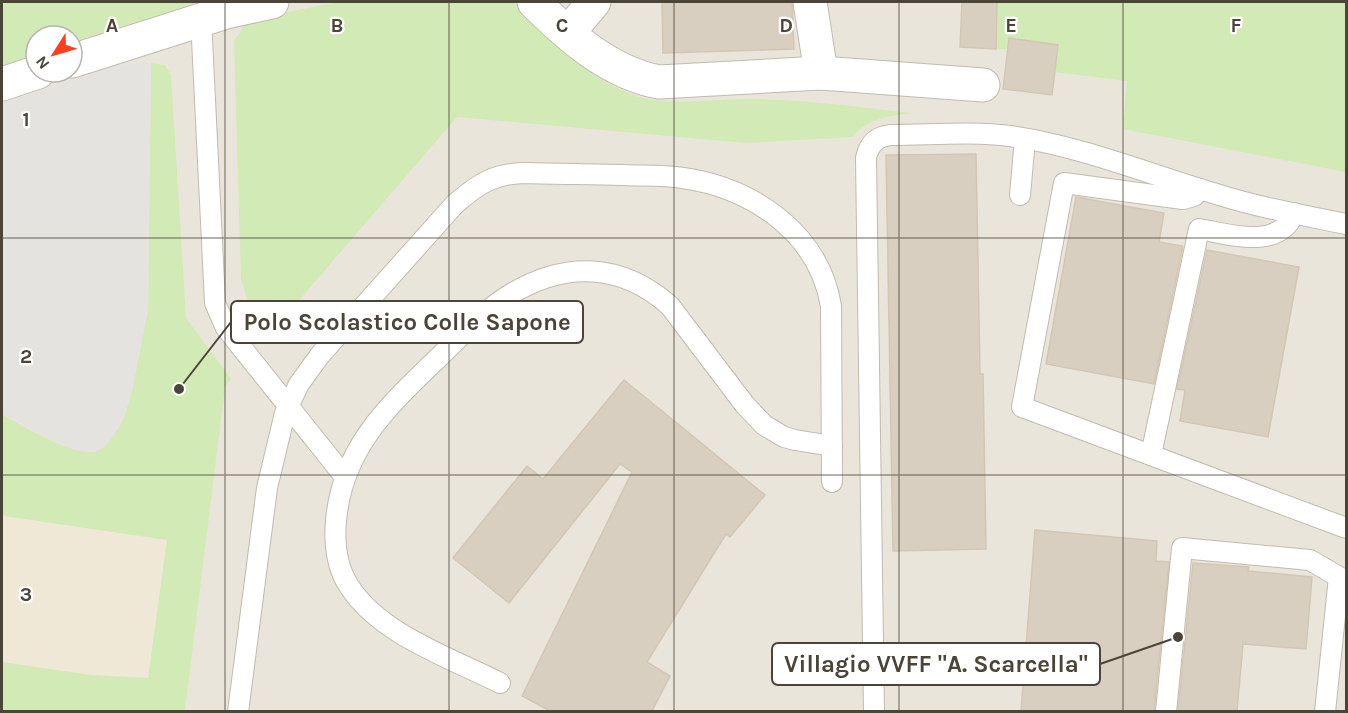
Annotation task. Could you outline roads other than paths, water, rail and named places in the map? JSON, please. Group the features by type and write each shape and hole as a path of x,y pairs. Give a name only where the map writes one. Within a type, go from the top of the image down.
{"street":[{"path":"84,57 201,19 272,2"},
{"path":"534,2 568,33 623,70 647,80 659,82 821,73 983,85"},
{"path":"568,33 594,2"},
{"path":"810,2 821,73"},
{"path":"2,84 24,77"}],"lane":[{"path":"201,19 215,303 226,328 345,477"},
{"path":"874,711 867,152 879,138 891,135 995,135 1025,139 1099,157 1200,189 1347,224"},
{"path":"1020,195 1025,139"},
{"path":"238,711 267,488 279,432 288,406 299,384 320,355 456,204 477,186 502,175 513,173 674,177 700,181 751,199 784,222 817,262 824,278 831,306 832,482"},
{"path":"1200,189 1194,196 1183,199 1064,183 1022,407 1347,528"},
{"path":"1151,455 1199,229 1255,238 1266,237 1285,226 1294,213"},
{"path":"500,683 402,634 375,617 356,596 340,570 335,543 337,510 345,477 356,451 373,425 478,319 510,294 538,280 569,272 602,272 633,280 670,306 745,405 764,425 773,432 795,441 832,446"},
{"path":"1166,711 1182,548 1310,561 1339,577 1325,711"}],"place":[{"name":"Polo Scolastico Colle Sapone","path":"179,389"},
{"name":"Villagio VVFF \"A. Scarcella\"","path":"1178,637"}]}
